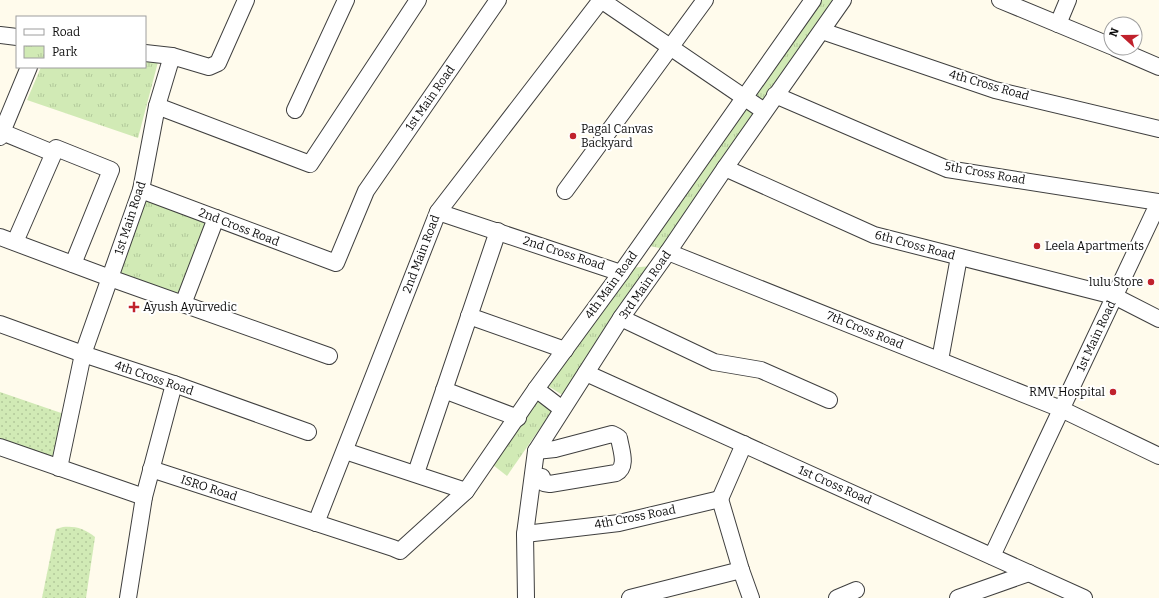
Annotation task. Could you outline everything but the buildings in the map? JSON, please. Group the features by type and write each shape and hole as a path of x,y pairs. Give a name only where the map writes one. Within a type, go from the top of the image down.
{"street":[{"path":"146,53 172,56 209,67 218,63 246,0"},
{"path":"294,110 346,0"},
{"path":"157,106 310,164 418,0"},
{"name":"1st Main Road","path":"336,263 366,191 498,0"},
{"path":"601,0 764,111"},
{"name":"2nd Main Road","path":"316,522 438,212 601,0"},
{"path":"565,191 705,0"},
{"name":"4th Main Road","path":"392,548 400,551 466,491 518,418 536,389 621,272 813,0"},
{"name":"3rd Main Road","path":"526,598 525,534 542,450 562,409 621,318 775,95 843,0"},
{"path":"1000,0 1103,43"},
{"path":"1058,24 1068,0"},
{"name":"4th Cross Road","path":"822,31 995,90 1159,129"},
{"path":"0,35 16,37"},
{"name":"1st Main Road","path":"59,468 83,354 142,190 157,106 172,56"},
{"path":"1134,56 1159,67"},
{"path":"29,68 1,135 53,153"},
{"name":"5th Cross Road","path":"775,95 947,168 1159,202"},
{"path":"73,264 111,170 56,148 7,239 73,264 110,278 329,356"},
{"name":"6th Cross Road","path":"725,168 874,235 1114,296 1159,319"},
{"name":"2nd Cross Road","path":"142,190 336,263"},
{"name":"1st Main Road","path":"992,556 1159,202"},
{"name":"2nd Cross Road","path":"438,212 621,272"},
{"path":"183,304 216,218"},
{"path":"416,473 498,231"},
{"name":"7th Cross Road","path":"668,252 1061,409"},
{"path":"940,360 959,257"},
{"path":"469,316 565,350"},
{"path":"621,318 714,362 761,370 829,400"},
{"name":"4th Cross Road","path":"0,324 308,432"},
{"name":"1st Cross Road","path":"586,373 1084,598"},
{"path":"128,598 144,497 174,384"},
{"path":"536,389 562,409"},
{"path":"444,390 518,418"},
{"path":"1061,409 1159,456"},
{"path":"537,476 544,483 550,484 616,473 620,471 623,465 619,438 612,434 542,450"},
{"path":"744,444 720,499 751,598"},
{"path":"0,447 144,497"},
{"path":"345,451 416,473 466,491"},
{"name":"ISRO Road","path":"151,469 392,548"},
{"name":"4th Cross Road","path":"525,534 619,523 720,499"},
{"path":"630,598 741,570"},
{"path":"958,598 1029,573"},
{"path":"837,598 856,590"}],"green space":[{"path":"818,0 839,0 664,249 645,245"},
{"path":"146,60 158,62 138,138 27,100 41,68 146,68"},
{"path":"145,195 212,220 182,300 115,275"},
{"path":"651,266 564,396 545,384 630,268"},
{"path":"0,392 67,415 56,460 0,440"},
{"path":"539,398 552,411 507,476 493,465"},
{"path":"63,527 80,529 95,537 86,598 42,598 56,529"}],"place":[{"name":"Pagal Canvas Backyard","path":"573,136"},
{"name":"Leela Apartments","path":"1037,246"},
{"name":"lulu Store","path":"1151,282"},
{"name":"Ayush Ayurvedic","path":"134,307"},
{"name":"RMV Hospital","path":"1113,392"}]}
